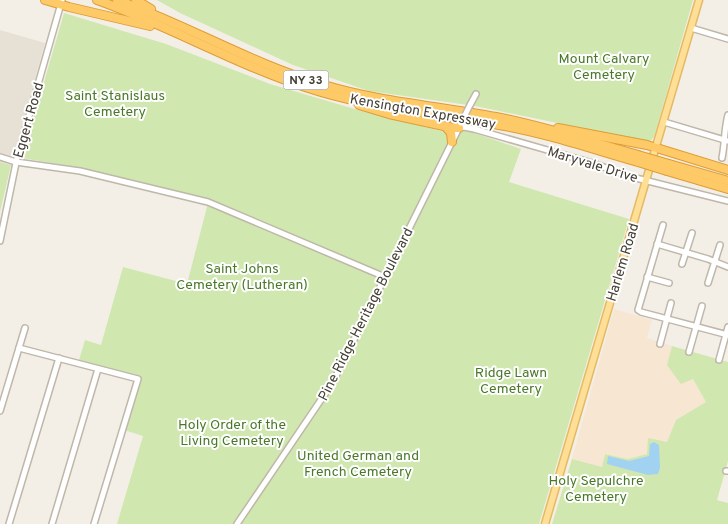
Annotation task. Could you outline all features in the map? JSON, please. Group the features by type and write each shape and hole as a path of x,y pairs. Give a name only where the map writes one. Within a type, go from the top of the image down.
{"highway":[{"path":"45,0 61,2 174,32"},
{"name":"Kensington Expressway","path":"97,0 276,77 338,97 517,128 638,159"},
{"name":"Kensington Expressway","path":"117,0 268,67 325,86 532,125 728,189"},
{"path":"136,0 171,23"},
{"path":"338,97 366,108 446,127 460,126"},
{"path":"532,125 577,131 657,148 728,170"},
{"path":"446,127 452,133 452,142"},
{"name":"Kensington Expressway","path":"668,168 728,181"}],"main road":[{"name":"Harlem Road","path":"545,524 699,0"}],"street":[{"name":"Eggert Road","path":"0,241 16,162 61,2"},
{"path":"691,28 728,39"},
{"name":"Pine Ridge Heritage Boulevard","path":"237,524 325,395 476,94"},
{"path":"722,158 728,115"},
{"path":"664,122 726,140"},
{"name":"Maryvale Drive","path":"460,126 524,143 647,181 728,200"},
{"path":"0,158 80,171 208,202 385,277"},
{"path":"663,225 638,310 667,320 727,334"},
{"path":"682,264 692,233"},
{"path":"657,244 728,267"},
{"path":"708,283 720,245"},
{"path":"647,277 669,283"},
{"path":"660,344 671,303"},
{"path":"689,352 702,306"},
{"path":"719,360 728,327"},
{"path":"0,411 25,328"},
{"path":"19,348 138,379 94,524"},
{"path":"9,524 59,358"},
{"path":"52,524 98,369"}],"shaded area":[{"path":"0,30 45,43 13,157 0,153"},
{"path":"614,309 652,320 647,338 672,346 667,365 693,379 706,402 676,420 667,442 647,454 628,459 605,454 602,467 572,459"}],"green space":[{"name":"Mount Calvary Cemetery","path":"157,0 693,0 654,137 649,142 475,106 369,91 293,65 180,13"},
{"path":"64,13 166,44 270,84 358,110 445,132 466,130 521,149 509,182 629,219 539,524 117,524 143,436 124,430 141,377 79,360 85,340 101,345 123,267 187,284 209,199 76,167 22,158"},
{"path":"0,162 11,165 0,212"},
{"name":"Holy Sepulchre Cemetery","path":"672,346 728,362 728,461 717,500 728,503 728,524 552,524 572,459 602,467 605,454 628,459 647,454 648,438 667,442 676,420 706,402 693,379 681,384 667,365"}],"water":[{"path":"654,442 659,445 660,468 658,474 648,475 607,464 608,456 629,461 649,456 650,444"}],"park label":[{"name":"Saint Stanislaus Cemetery","path":"115,104"},
{"name":"Saint Johns Cemetery (Lutheran)","path":"242,276"},
{"name":"Ridge Lawn Cemetery","path":"511,380"},
{"name":"Holy Order of the Living Cemetery","path":"232,432"},
{"name":"United German and French Cemetery","path":"358,464"}]}
